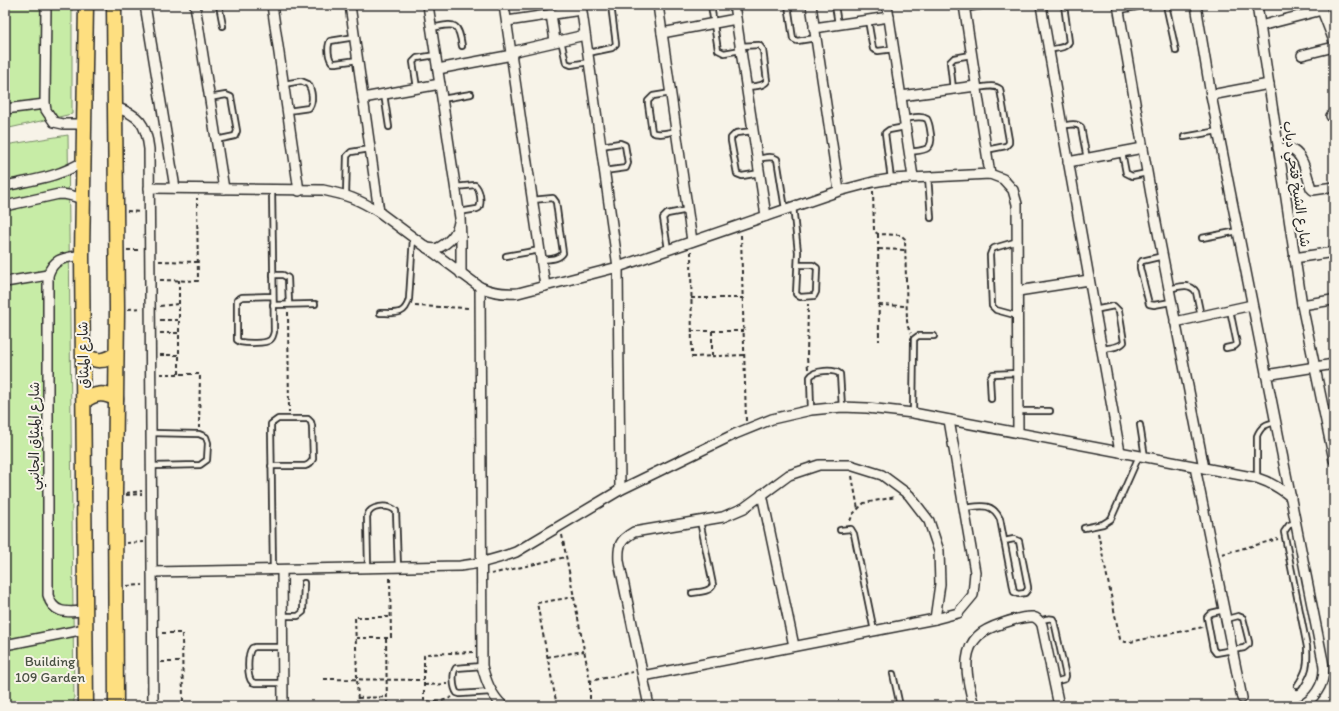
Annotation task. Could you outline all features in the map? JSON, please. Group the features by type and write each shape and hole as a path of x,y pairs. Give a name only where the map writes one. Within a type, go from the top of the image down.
{"main road":[{"name":"شارع الميثاق","path":"86,5 82,255 86,706"},
{"path":"114,5 116,706"},
{"path":"84,355 91,359 100,361 109,359 116,354"},
{"path":"84,401 91,396 100,394 108,395 116,399"}],"street":[{"path":"46,5 46,110 54,122 63,124 84,124"},
{"path":"145,5 175,188"},
{"path":"195,5 224,189"},
{"path":"272,5 299,191"},
{"path":"350,5 379,212"},
{"path":"428,5 462,237 461,274"},
{"path":"504,5 545,286"},
{"path":"658,5 692,241"},
{"path":"734,5 766,216"},
{"path":"811,5 839,190"},
{"path":"887,5 913,177"},
{"path":"1041,5 1120,452"},
{"path":"1136,5 1118,6 1147,173 1172,302 1214,556 1242,698"},
{"path":"1196,5 1211,95 1324,670 1322,683 1315,695 1305,704 1300,706"},
{"name":"شارع الشيخ فتحي دياب","path":"1257,5 1294,258 1314,366 1331,432 1334,460"},
{"path":"507,21 581,7 618,267 620,490"},
{"path":"964,7 990,174"},
{"path":"1260,26 1321,8 1334,41"},
{"path":"556,11 558,41"},
{"path":"814,28 889,16"},
{"path":"662,33 736,19"},
{"path":"438,69 585,35"},
{"path":"1302,55 1334,47"},
{"path":"363,98 440,84"},
{"path":"1211,95 1268,84"},
{"path":"901,96 976,87"},
{"path":"5,109 45,104"},
{"path":"115,107 129,112 140,121 147,134 149,149 153,706"},
{"path":"1068,162 1143,148"},
{"path":"1278,148 1293,150 1298,155 1313,190 1334,187"},
{"path":"5,186 62,173 84,161"},
{"path":"149,188 299,191 323,190 346,195 364,202 379,212 480,287 492,292 505,294 518,293 618,267 839,190 891,179 990,174 1003,179 1013,190 1017,204 1018,433"},
{"path":"5,206 59,194 72,195 83,200"},
{"path":"427,248 436,249 452,238 459,226 459,215"},
{"path":"1294,258 1334,252"},
{"path":"5,282 48,275 50,268 55,262 82,255"},
{"name":"شارع الميثاق الجانبي","path":"48,275 48,595 54,607 59,610 68,612 85,611"},
{"path":"1018,291 1089,280"},
{"path":"480,287 482,666 486,680 492,692 503,706"},
{"path":"1302,305 1332,300 1334,302"},
{"path":"1175,322 1252,304"},
{"path":"1266,375 1314,366 1334,364"},
{"path":"152,572 460,566 499,559 516,552 620,490 746,430 772,419 811,410 842,407 912,413 1257,478 1281,488 1291,496"},
{"path":"642,673 874,631 958,613 973,595 975,572 948,420"},
{"path":"649,706 619,561 618,549 624,538 634,532 722,517 744,508 789,475 819,466 850,465 882,475 909,495 929,521 940,552 940,584 935,619"},
{"path":"762,494 794,646"},
{"path":"278,570 282,616 283,706"},
{"path":"975,706 971,696 966,666 967,655 971,644 987,629 997,625 1034,618 1040,622 1043,627 1059,706"},
{"path":"5,646 85,629"}],"lane":[{"path":"219,5 223,26"},
{"path":"588,53 612,48 616,44 611,5"},
{"path":"711,5 718,50 724,53 759,44 763,50 767,81 765,83 747,87"},
{"path":"788,5 793,39 797,41 816,38"},
{"path":"835,5 838,24"},
{"path":"964,7 988,5"},
{"path":"1048,50 1064,47 1069,42 1064,5"},
{"path":"1166,5 1176,51"},
{"path":"868,20 873,49 878,51 894,49"},
{"path":"431,28 448,25 457,27 462,46"},
{"path":"355,37 330,41 328,46 330,60 333,63 358,60"},
{"path":"558,41 566,63 571,65 589,62"},
{"path":"417,88 413,65 415,60 417,58 436,55"},
{"path":"953,89 950,62 954,58 971,55"},
{"path":"284,84 301,81 308,84 310,87 312,101 309,108 288,111"},
{"path":"976,87 998,86 1000,89 1009,140 1006,146 986,150"},
{"path":"671,93 653,96 648,101 648,104 652,132 658,134 676,131"},
{"path":"384,94 388,126"},
{"path":"442,99 471,94"},
{"path":"210,98 226,95 231,97 237,131 237,134 233,137 216,140"},
{"path":"891,179 884,133 920,117 924,117 927,119 932,142 928,148 909,152"},
{"path":"1062,126 1078,124 1081,127 1087,159"},
{"path":"753,131 736,134 731,138 731,141 737,174 742,176 760,174"},
{"path":"1184,137 1218,131"},
{"path":"601,146 620,144 625,145 628,163 626,168 604,171"},
{"path":"346,195 347,156 351,152 370,149"},
{"path":"1122,152 1126,173 1132,176 1147,173"},
{"path":"757,159 770,157 777,159 798,252 796,294 800,297 814,296 816,294 817,268 813,265 798,265"},
{"path":"928,176 931,218"},
{"path":"455,187 475,185 479,189 480,196 481,206 479,208 459,215"},
{"path":"272,190 274,332 270,340 266,342 242,342 237,340 237,300 242,297 273,296"},
{"path":"532,200 553,198 556,202 563,254 558,257 541,260"},
{"path":"668,249 663,218 667,214 688,210"},
{"path":"1202,238 1238,231"},
{"path":"380,313 402,312 408,306 413,238"},
{"path":"1018,241 994,248 990,252 990,255 992,306 996,310 1018,316"},
{"path":"506,256 540,250"},
{"path":"1163,256 1146,259 1140,264 1147,302 1151,306 1172,302"},
{"path":"273,275 284,275 288,278 289,304"},
{"path":"1169,289 1186,286 1194,288 1201,316"},
{"path":"273,305 315,304"},
{"path":"1094,310 1114,306 1119,311 1124,342 1119,346 1101,349"},
{"path":"1226,348 1237,344 1230,310"},
{"path":"912,413 915,336 934,336"},
{"path":"811,410 810,377 815,372 834,371 840,374 842,407"},
{"path":"990,399 990,379 993,374 1018,373"},
{"path":"1018,412 1050,411"},
{"path":"271,466 305,466 311,463 313,459 311,422 308,419 278,419 272,424 271,466 278,570"},
{"path":"1257,478 1257,436 1259,431 1266,424 1276,422"},
{"path":"1084,528 1096,526 1111,519 1142,456 1140,425"},
{"path":"151,433 199,434 206,437 208,443 208,456 204,464 152,466"},
{"path":"964,508 984,506 991,508 996,512 1000,519 1004,541 1014,592 1018,594 1025,592 1028,587 1020,543 1016,539 1004,541"},
{"path":"368,568 368,513 374,508 388,507 393,508 396,511 394,568"},
{"path":"692,593 709,590 713,585 700,521"},
{"path":"1296,523 1289,525 1284,532 1307,647 1308,661 1305,674 1297,686"},
{"path":"840,530 851,529 854,534 874,631"},
{"path":"282,616 298,616 303,612 304,583"},
{"path":"1226,614 1241,616 1245,620 1249,644 1247,647 1219,653 1214,651 1209,626 1208,615 1226,614"},
{"path":"283,647 252,648 249,654 249,677 252,682 255,683 283,683"},
{"path":"482,666 456,668 454,672 454,689 457,693 492,692"},
{"path":"893,674 900,706"}],"path":[{"path":"873,182 873,229 875,233 903,236 905,239 908,327 915,336"},
{"path":"150,280 198,281 197,189"},
{"path":"132,212 140,212"},
{"path":"741,224 746,430"},
{"path":"878,234 879,341"},
{"path":"692,241 692,357 744,355"},
{"path":"878,249 905,250"},
{"path":"134,250 140,250"},
{"path":"150,261 198,262"},
{"path":"179,280 179,374"},
{"path":"808,297 807,363 810,377"},
{"path":"691,298 743,298"},
{"path":"150,307 179,304"},
{"path":"289,304 289,419"},
{"path":"879,305 907,306"},
{"path":"408,306 480,309"},
{"path":"135,309 140,308"},
{"path":"150,320 179,320"},
{"path":"691,331 743,331"},
{"path":"712,331 712,356"},
{"path":"150,333 179,333"},
{"path":"151,355 179,355"},
{"path":"151,374 200,374 199,434"},
{"path":"850,465 858,508"},
{"path":"848,529 850,521 858,508 864,503 909,495"},
{"path":"560,525 590,681 590,706"},
{"path":"1096,526 1120,639 1124,642 1130,642 1209,626"},
{"path":"1214,556 1285,537"},
{"path":"136,543 142,543"},
{"path":"481,576 566,557"},
{"path":"356,638 391,638 390,617 394,568"},
{"path":"137,586 142,586"},
{"path":"557,706 537,603 574,597"},
{"path":"358,706 355,617 390,617"},
{"path":"153,633 182,632 183,706"},
{"path":"386,638 387,706"},
{"path":"548,657 584,650"},
{"path":"457,693 443,701 427,702 424,698 424,655 482,652"},
{"path":"153,662 182,662"},
{"path":"590,681 642,673"},
{"path":"324,679 424,680"},
{"path":"424,685 454,683"},
{"path":"358,698 387,697"}],"green space":[{"path":"5,5 72,5 72,114 5,129"},
{"name":"Building 109 Garden","path":"68,135 74,706 5,706 5,145"}]}
